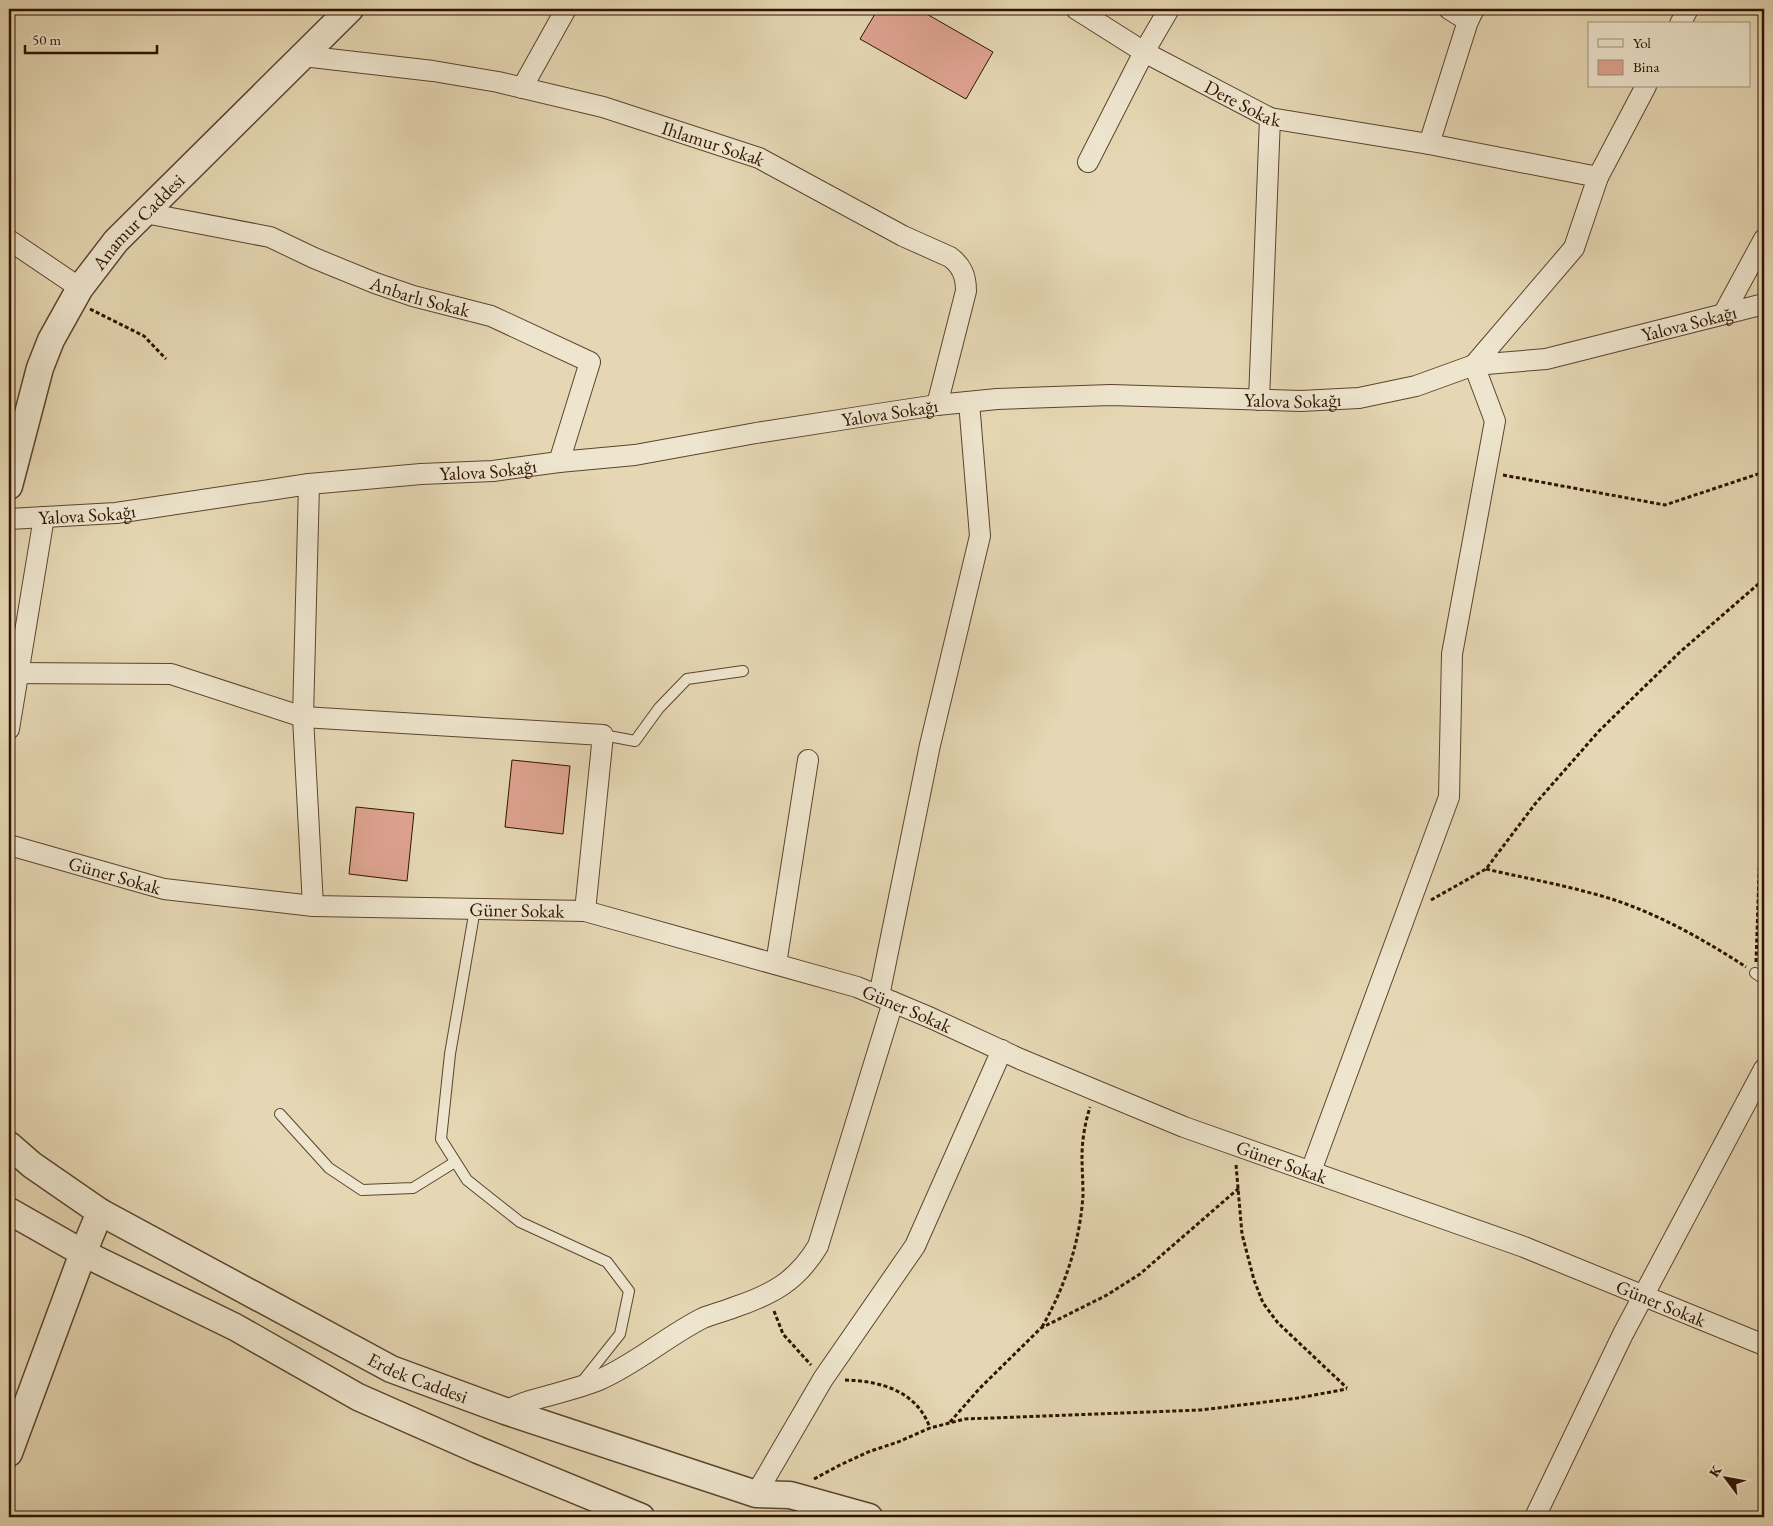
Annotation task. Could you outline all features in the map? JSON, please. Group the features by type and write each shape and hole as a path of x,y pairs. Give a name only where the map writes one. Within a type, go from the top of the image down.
{"street":[{"name":"Anamur Caddesi","path":"9,486 40,368 51,340 76,294 116,241 350,9"},
{"path":"522,88 566,9"},
{"name":"Dere Sokak","path":"1076,9 1144,52 1270,118 1430,144 1598,177"},
{"path":"1088,162 1144,52 1169,9"},
{"path":"1430,144 1471,15 1449,9"},
{"path":"1681,22 1688,9"},
{"name":"Ihlamur Sokak","path":"303,56 433,71 522,88 602,107 760,158 904,236 950,257 956,261 964,274 966,291 937,405"},
{"path":"1310,1171 1449,797 1452,654 1496,421 1474,365 1574,248 1598,177 1645,88"},
{"path":"1259,400 1270,118"},
{"name":"Anbarlı Sokak","path":"145,213 270,237 337,268 375,283 413,296 491,316 590,362 559,462"},
{"path":"1724,313 1764,239"},
{"path":"9,240 76,294"},
{"name":"Yalova Sokağı","path":"9,519 116,513 309,484 412,475 493,471 559,462 635,455 756,433 937,405 969,402 1048,396 1111,395 1301,401 1359,398 1416,386 1474,365 1546,358 1764,304"},
{"path":"505,1411 533,1400 578,1388 618,1370 678,1332 705,1318 756,1300 772,1292 785,1284 801,1269 818,1246 886,999 930,745 980,536 969,402"},
{"path":"309,484 303,718 313,906"},
{"path":"9,729 14,673 44,517"},
{"path":"14,673 171,674 303,718 604,735 585,911"},
{"path":"776,964 808,760"},
{"name":"Güner Sokak","path":"9,845 164,889 313,906 585,911 857,987 1184,1127 1524,1247 1764,1345"},
{"path":"756,1494 823,1379 915,1246 1002,1050"},
{"path":"1535,1517 1623,1334 1764,1069"},
{"name":"Erdek Caddesi","path":"9,1145 32,1165 100,1212 390,1369 505,1411 756,1494 790,1495 869,1517"},
{"path":"9,1211 83,1253 235,1326 358,1397 478,1450 641,1517"},
{"path":"9,1453 100,1212"}],"lane":[{"path":"604,735 635,741 659,708 687,679 743,671"},
{"path":"475,909 450,1054 441,1139 467,1180 520,1222 607,1262 629,1291 620,1334 578,1388"},
{"path":"280,1114 329,1168 362,1190 413,1188 455,1162"}],"path":[{"path":"76,294 144,336 166,359"},
{"path":"1486,471 1665,505 1764,472"},
{"path":"1760,976 1763,758 1761,702 1764,572"},
{"path":"1406,914 1486,869 1535,804 1599,731 1680,652 1763,580"},
{"path":"1486,869 1588,892 1643,911 1699,938 1760,976"},
{"path":"1041,1328 1060,1293 1077,1238 1083,1194 1083,1140 1085,1123 1096,1090"},
{"path":"790,1495 840,1465 949,1422 984,1417 1201,1410 1298,1398 1347,1389 1278,1323 1263,1303 1247,1256 1240,1211 1239,1188 1140,1274 1107,1295 1041,1328 980,1388 949,1422"},
{"path":"772,1292 775,1315 784,1334 823,1379 867,1382 901,1392 916,1404 927,1419 930,1428"}],"building":[{"path":"878,9 918,9 993,52 966,99 860,39"},
{"path":"512,760 570,766 563,834 505,827"},
{"path":"356,807 414,813 407,881 349,874"}]}
